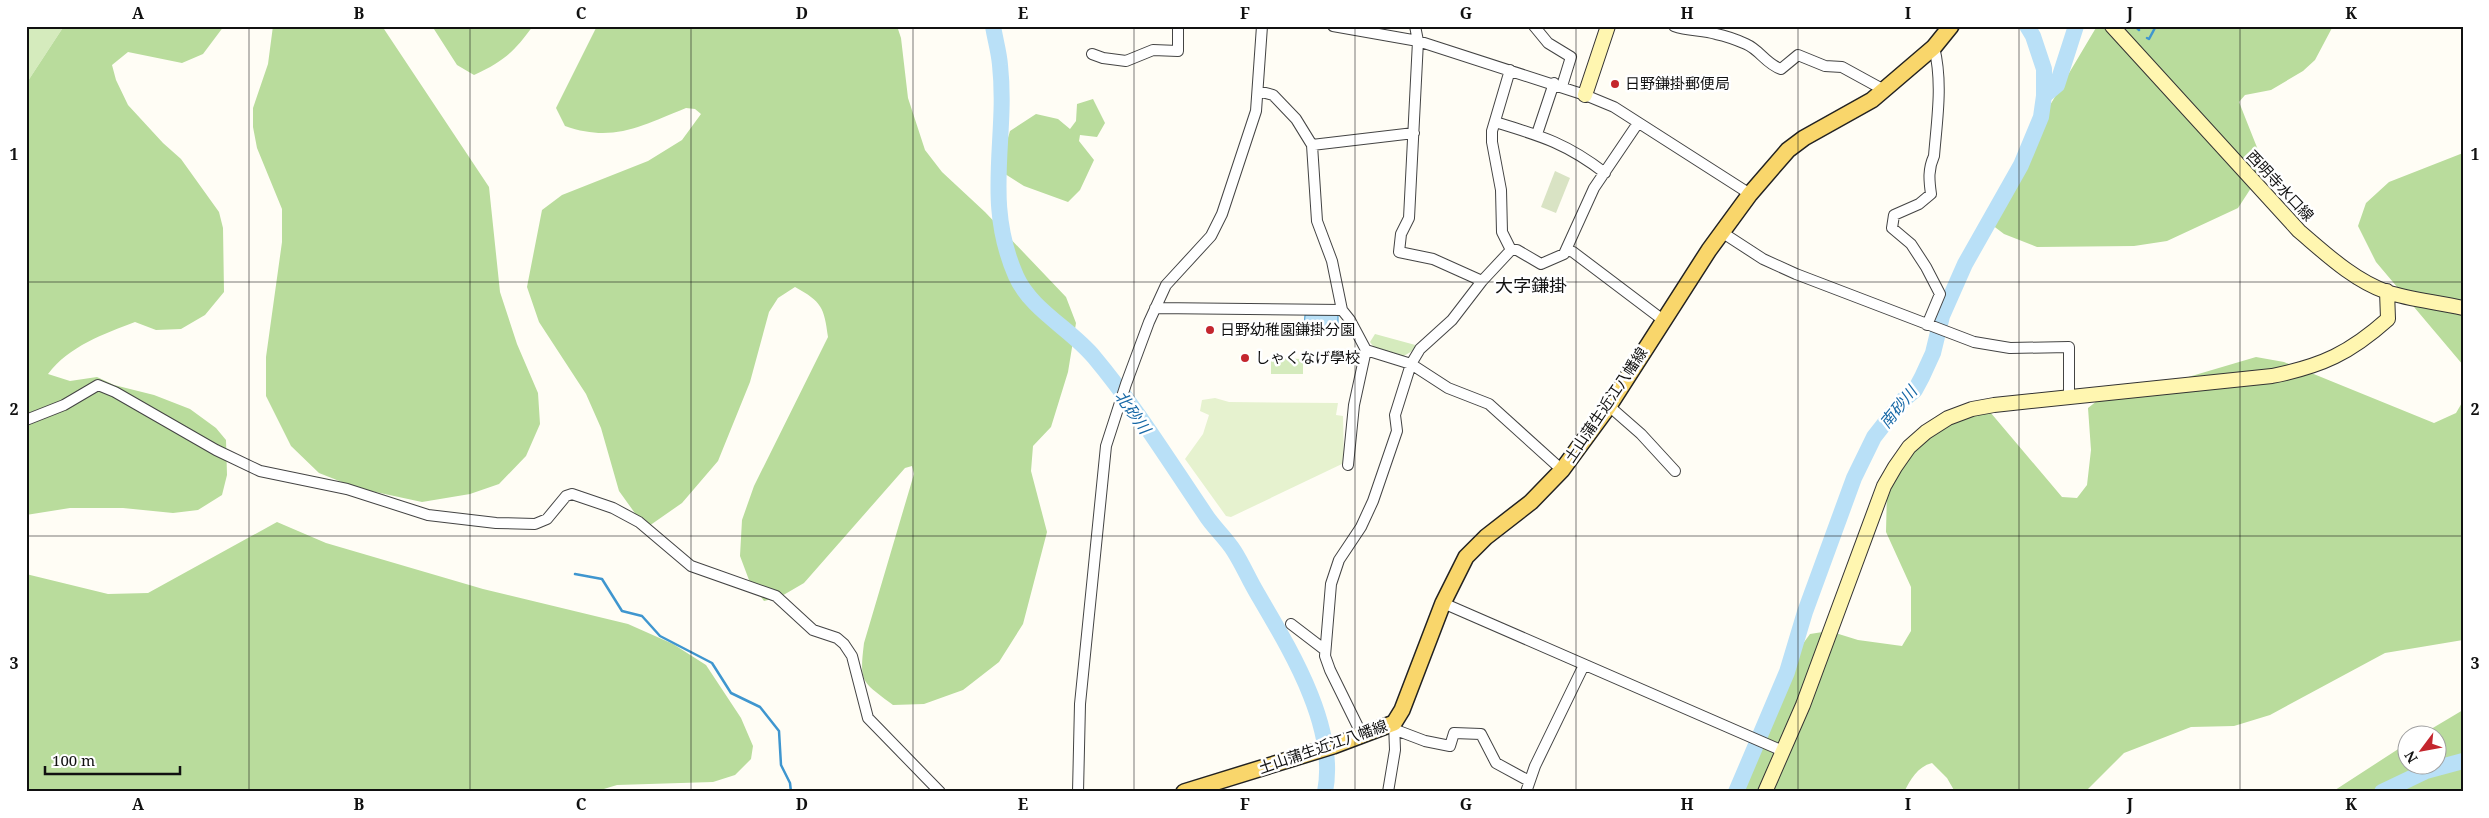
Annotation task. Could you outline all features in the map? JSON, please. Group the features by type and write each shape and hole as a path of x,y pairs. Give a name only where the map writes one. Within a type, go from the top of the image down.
{"main road":[{"name":"土山蒲生近江八幡線","path":"1184,792 1334,746 1362,735 1395,727 1444,603 1466,557 1486,537 1531,502 1562,470 1609,406 1663,320 1750,194 1796,144 1872,100 1934,47 1951,26"}],"street":[{"path":"1092,54 1126,61 1153,50 1178,51 1178,26"},
{"path":"1078,792 1080,704 1106,446 1126,384 1155,308 1166,285 1211,236 1222,214 1252,129 1258,91 1262,26"},
{"path":"1333,26 1418,41 1585,95 1614,107 1750,194"},
{"path":"1415,26 1418,41 1409,218 1401,234 1399,252 1433,259 1482,281"},
{"path":"1534,26 1548,43 1571,57 1537,134"},
{"path":"1585,95 1608,26"},
{"path":"1674,26 1688,31 1716,33 1744,44 1756,49 1766,61 1781,69 1798,55 1825,66 1842,67 1884,90"},
{"name":"西明寺水口線","path":"2112,26 2298,230 2350,272 2387,292 2463,308"},
{"path":"1929,326 1940,294 1911,244 1892,228 1894,215 1919,204 1931,194 1928,175 1934,156 1940,68 1934,47"},
{"path":"1510,70 1495,122 1492,142 1501,190 1501,225 1511,250"},
{"path":"1258,91 1273,95 1296,118 1312,145 1317,221 1332,261 1342,310 1350,320 1366,350 1354,405 1348,465"},
{"path":"1495,122 1537,134 1581,154 1605,173"},
{"path":"1362,735 1330,670 1325,650 1331,584 1339,560 1361,528 1373,502 1397,431 1395,415 1411,364 1426,343 1459,312 1482,281 1511,250 1517,250 1541,264 1564,254 1594,188 1638,123"},
{"path":"1312,145 1414,133"},
{"path":"1722,232 1762,258 1796,274 1948,334 1974,342 2010,348 2069,347 2069,396"},
{"path":"1567,250 1573,252 1663,320"},
{"path":"1765,792 1824,651 1884,486 1909,447 1933,428 1972,409 2069,396 2272,376 2305,369 2336,357 2365,339 2388,318 2387,292"},
{"path":"1155,308 1342,310"},
{"path":"1366,350 1411,364 1448,388 1493,407 1562,470"},
{"path":"26,420 64,405 98,385 114,392 216,450 260,471 347,489 428,515 496,523 535,524 547,518 566,496 572,494 612,508 639,522 691,566 776,596 812,630 827,633 844,644 855,664 861,697 868,718 940,792"},
{"path":"1609,406 1641,434 1674,471"},
{"path":"1444,603 1746,737 1783,751"},
{"path":"1290,624 1325,650"},
{"path":"1388,792 1395,727 1425,741 1450,746 1454,733 1481,734 1496,763 1527,786 1584,664"}],"green space":[{"path":"26,26 64,26 26,84"},
{"path":"64,26 224,26 203,54 182,63 128,52 112,65 116,80 128,105 163,143 181,159 219,212 223,228 224,292 205,315 181,329 156,330 135,322 99,336 77,348 56,364 48,374 70,381 97,377 114,385 154,395 190,409 216,428 226,440 227,475 222,495 198,510 173,513 123,508 70,508 26,515 26,84"},
{"path":"273,26 382,26 489,187 500,292 517,344 538,393 540,424 526,456 499,484 470,494 422,502 357,488 319,473 291,446 266,396 266,357 282,242 282,209 257,148 253,127 253,108 268,64"},
{"path":"432,26 533,26 508,55 474,75 457,65"},
{"path":"597,26 897,26 901,38 908,98 925,150 942,172 985,212 1066,297 1076,323 1068,372 1051,427 1033,446 1031,471 1047,532 1023,624 999,662 963,690 924,704 893,705 869,686 863,674 864,643 914,474 912,466 905,468 804,583 780,597 764,601 749,580 740,556 742,520 754,486 828,337 825,319 820,306 811,297 795,287 778,298 769,312 750,382 718,461 682,503 649,526 637,516 619,491 601,428 586,394 539,322 527,287 542,210 562,195 648,161 682,140 701,114 695,109 686,108 641,126 613,133 582,131 565,126 556,108"},
{"path":"2097,26 2333,26 2315,60 2303,71 2271,90 2245,95 2239,102 2260,155 2253,185 2238,208 2167,241 2134,246 2037,247 2004,234 1983,218"},
{"path":"1093,99 1105,123 1097,137 1080,135 1079,141 1094,160 1080,190 1068,202 1024,186 1002,172 1002,158 1010,131 1036,114 1058,119 1070,129 1076,121 1077,104"},
{"path":"2463,153 2463,365 2376,262 2358,226 2366,203 2389,182"},
{"path":"1555,171 1570,178 1556,213 1541,207"},
{"path":"1375,334 1419,347 1402,357 1377,351 1370,342"},
{"path":"2256,357 2284,362 2434,423 2456,413 2463,401 2463,640 2385,653 2270,715 2234,726 2191,727 2124,753 2085,792 1955,792 1947,778 1932,763 1918,771 1904,792 1736,792 1802,645 1810,634 1829,631 1858,640 1902,646 1911,631 1911,587 1886,532 1887,490 1900,458 1945,419 1985,406 2062,497 2077,498 2087,485 2091,450 2088,408 2107,393 2151,388"},
{"path":"1271,358 1303,359 1303,374 1271,374"},
{"path":"1215,398 1229,402 1338,403 1336,415 1343,416 1344,463 1231,517 1226,516 1185,459 1203,434 1209,415 1200,411 1202,400"},
{"path":"277,522 326,543 483,589 628,624 673,644 706,665 741,718 753,746 751,759 735,775 713,782 617,785 594,792 26,792 26,574 108,594 148,593"},
{"path":"2463,710 2463,792 2332,792 2396,750 2396,776 2446,776 2446,726 2436,726"}],"water":[{"path":"1305,315 1338,315 1338,329 1304,328"}],"waterway":[{"name":"北砂川","path":"993,26 1002,92 999,170 1001,222 1006,248 1016,276 1031,299 1085,347 1124,395 1208,519 1237,556 1283,638 1308,688 1318,715 1324,741 1327,767 1325,792"},
{"name":"南砂川","path":"1736,792 1787,672 1805,612 1854,478 1874,437 1903,400 1915,390 1922,377 1933,353 1942,316 1965,264 2021,165 2041,117 2044,96 2044,69 2033,36 2027,26"},
{"path":"2044,96 2057,85 2076,26"},
{"path":"2135,26 2139,30"},
{"path":"2147,38 2149,39 2156,26"},
{"path":"575,574 602,579 622,611 642,616 660,636 712,663 731,693 760,707 779,731 781,765 790,783 791,792"},
{"path":"2382,792 2426,771 2463,761"}],"place":[{"name":"日野鎌掛郵便局","path":"1615,84"},
{"name":"日野幼稚園鎌掛分園","path":"1210,330"},
{"name":"しゃくなげ學校","path":"1245,358"}],"district":[{"name":"大字鎌掛","path":"1531,286"}]}
